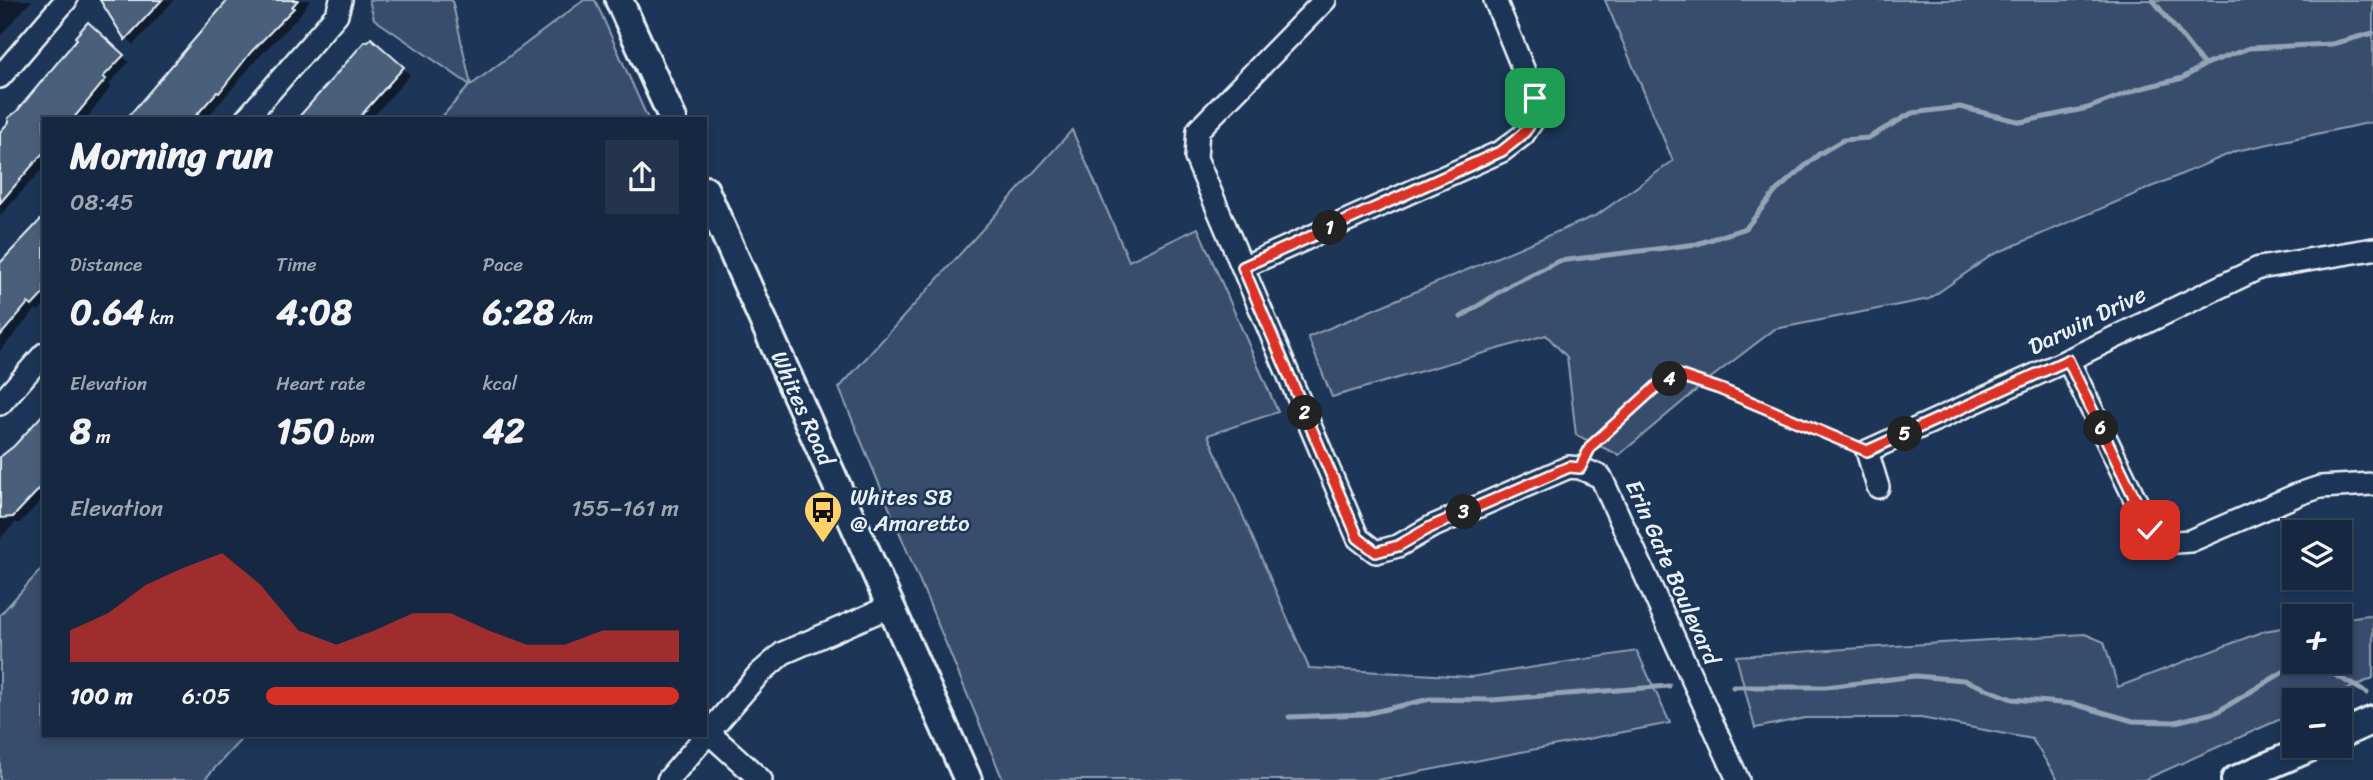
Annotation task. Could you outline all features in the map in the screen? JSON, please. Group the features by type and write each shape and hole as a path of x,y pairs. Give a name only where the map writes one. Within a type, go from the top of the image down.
{"main road":[{"path":"619,0 672,117"},
{"name":"Whites Road","path":"707,194 968,780"},
{"path":"2352,729 2373,720"},
{"path":"2236,780 2286,758"}],"street":[{"path":"0,77 66,0"},
{"path":"248,117 337,14 341,0"},
{"path":"1325,0 1198,130 1196,158 1358,538 1376,552 1398,546 1431,527 1569,467 1580,468"},
{"path":"1243,267 1502,151 1523,135 1533,120 1535,98 1495,0"},
{"name":"Darwin Drive","path":"1867,451 2068,360 2259,268 2373,250"},
{"path":"0,404 42,356"},
{"path":"2068,360 2150,530 2162,543 2190,541 2320,487 2373,484"},
{"path":"1867,451 1878,487"},
{"name":"Erin Gate Boulevard","path":"1580,468 1601,477 1738,780"},
{"path":"707,735 758,674 783,653 890,607"},
{"path":"709,733 761,780"},
{"path":"668,780 706,737"}],"path":[{"path":"1580,468 1591,446 1659,384 1678,375 1720,389 1867,451"}],"shaded area":[{"path":"369,0 452,0 471,85 584,0 595,0 647,117 442,117 470,85 374,19"},
{"path":"1605,0 2373,0 2373,122 2236,151 1992,255 1929,299 1775,329 1712,377 1619,455 1576,435 1567,357 1546,335 1332,397 1308,337 1597,215 1673,161"},
{"path":"1072,130 1129,261 1198,228 1278,412 1208,435 1309,668 1471,677 1637,651 1670,723 1378,780 1003,780 839,388"},
{"path":"42,568 42,737 243,737 204,780 0,780 0,615"},
{"path":"2373,616 2373,678 2351,688 2282,688 2282,718 2144,780 2058,780 2032,739 1921,718 1805,718 1755,728 1736,656 2085,634 2104,642 2118,687 2264,631 2282,628 2282,674 2352,674 2352,617"}],"building":[{"path":"100,0 162,0 125,40"},
{"path":"228,0 298,0 292,7 294,8 251,52 219,93 217,92 195,117 128,117"},
{"path":"88,22 124,55 103,77 106,79 75,117 42,117 42,154 0,203 0,132 9,122 8,118 17,111 77,39 75,37"},
{"path":"371,38 404,67 360,117 299,117 365,41"},
{"path":"42,218 42,295 32,306 28,303 0,336 0,263"},
{"path":"42,415 42,486 13,517 0,518 0,457"}],"waterway":[{"path":"2153,0 2204,65"},
{"path":"1461,317 1510,285 1559,261 1697,244 1746,228 1776,191 1819,154 1843,140 1868,138 1912,113 1960,107 2021,122 2088,108 2138,89 2183,78 2204,65 2249,48 2332,44 2373,33"},
{"path":"1733,687 1826,687 1915,676 1964,680 2012,699 2074,704 2133,721 2175,722 2217,712 2288,669 2330,672 2367,693"},
{"path":"1289,717 1365,714 1430,699 1492,700 1669,686"}],"place":[{"name":"Whites SB @ Amaretto","path":"823,544"}],"route":[{"path":"1535,98 1533,120 1523,135 1502,151 1243,267 1358,538 1376,552 1398,546 1431,527 1569,467 1580,468 1591,446 1659,384 1678,375 1720,389 1867,451 2068,360 2150,530"}]}
